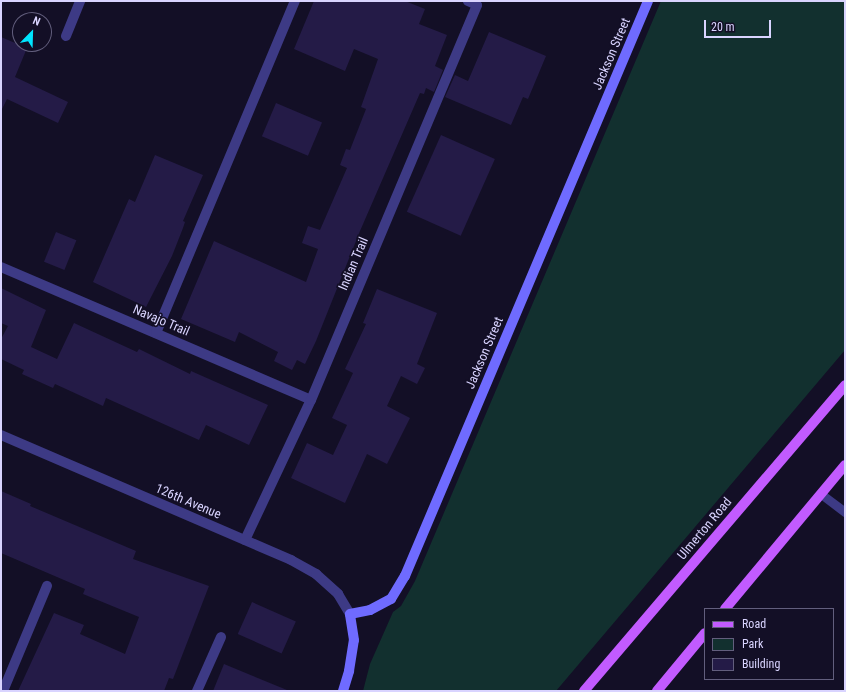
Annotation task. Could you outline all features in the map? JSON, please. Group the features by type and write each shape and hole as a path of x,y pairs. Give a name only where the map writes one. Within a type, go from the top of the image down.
{"main road":[{"name":"Ulmerton Road","path":"588,689 845,385"},
{"path":"726,608 845,465"},
{"path":"657,691 704,634"}],"street":[{"path":"66,36 80,1"},
{"path":"156,333 295,1"},
{"name":"Indian Trail","path":"244,540 311,400 476,5 468,1"},
{"name":"Jackson Street","path":"350,614 370,610 391,599 404,576 648,1"},
{"name":"Navajo Trail","path":"1,267 311,400"},
{"name":"126th Avenue","path":"1,435 244,540 316,574 338,594 350,614"},
{"path":"3,691 47,586"},
{"path":"342,691 349,671 354,640 350,614"},
{"path":"197,691 221,637"}],"lane":[{"path":"821,494 845,512"}],"green space":[{"path":"661,1 845,1 845,350 556,691 363,691 370,664 393,612 401,606 415,581"}],"building":[{"path":"314,1 405,1 425,9 419,24 447,35 435,66 443,70 434,92 426,88 424,94 420,93 360,231 316,341 305,364 297,360 292,370 274,361 278,352 239,332 235,342 181,319 214,241 306,282 318,249 302,243 308,226 320,230 347,168 340,165 346,149 350,150 366,109 361,107 378,59 354,49 345,71 294,49"},
{"path":"489,32 546,56 528,99 523,97 511,125 445,97 455,75 468,81"},
{"path":"1,37 12,42 12,52 25,52 15,77 68,102 58,123 7,99 1,111"},
{"path":"276,103 322,123 308,156 262,136"},
{"path":"441,135 495,159 461,236 407,212"},
{"path":"155,155 203,175 183,221 185,222 172,256 146,307 93,282 129,199 135,202"},
{"path":"56,232 76,240 64,270 44,262"},
{"path":"1,288 46,310 31,347 57,359 74,323 137,352 139,349 190,374 191,371 268,405 249,445 206,425 199,440 106,398 103,406 55,384 53,388 22,374 24,370 1,359 1,339 8,326 1,323"},
{"path":"377,289 437,313 417,364 425,368 417,384 401,376 387,406 410,418 387,464 367,454 345,503 291,478 307,443 333,455 347,425 332,418 353,373 345,369 366,324 363,323"},
{"path":"1,491 31,504 30,506 136,551 133,559 209,586 173,679 169,678 164,691 18,691 54,613 84,625 80,634 125,654 139,617 83,594 85,589 1,553"},
{"path":"252,602 296,622 282,653 238,634"},
{"path":"224,664 287,690 287,691 213,691"}]}
